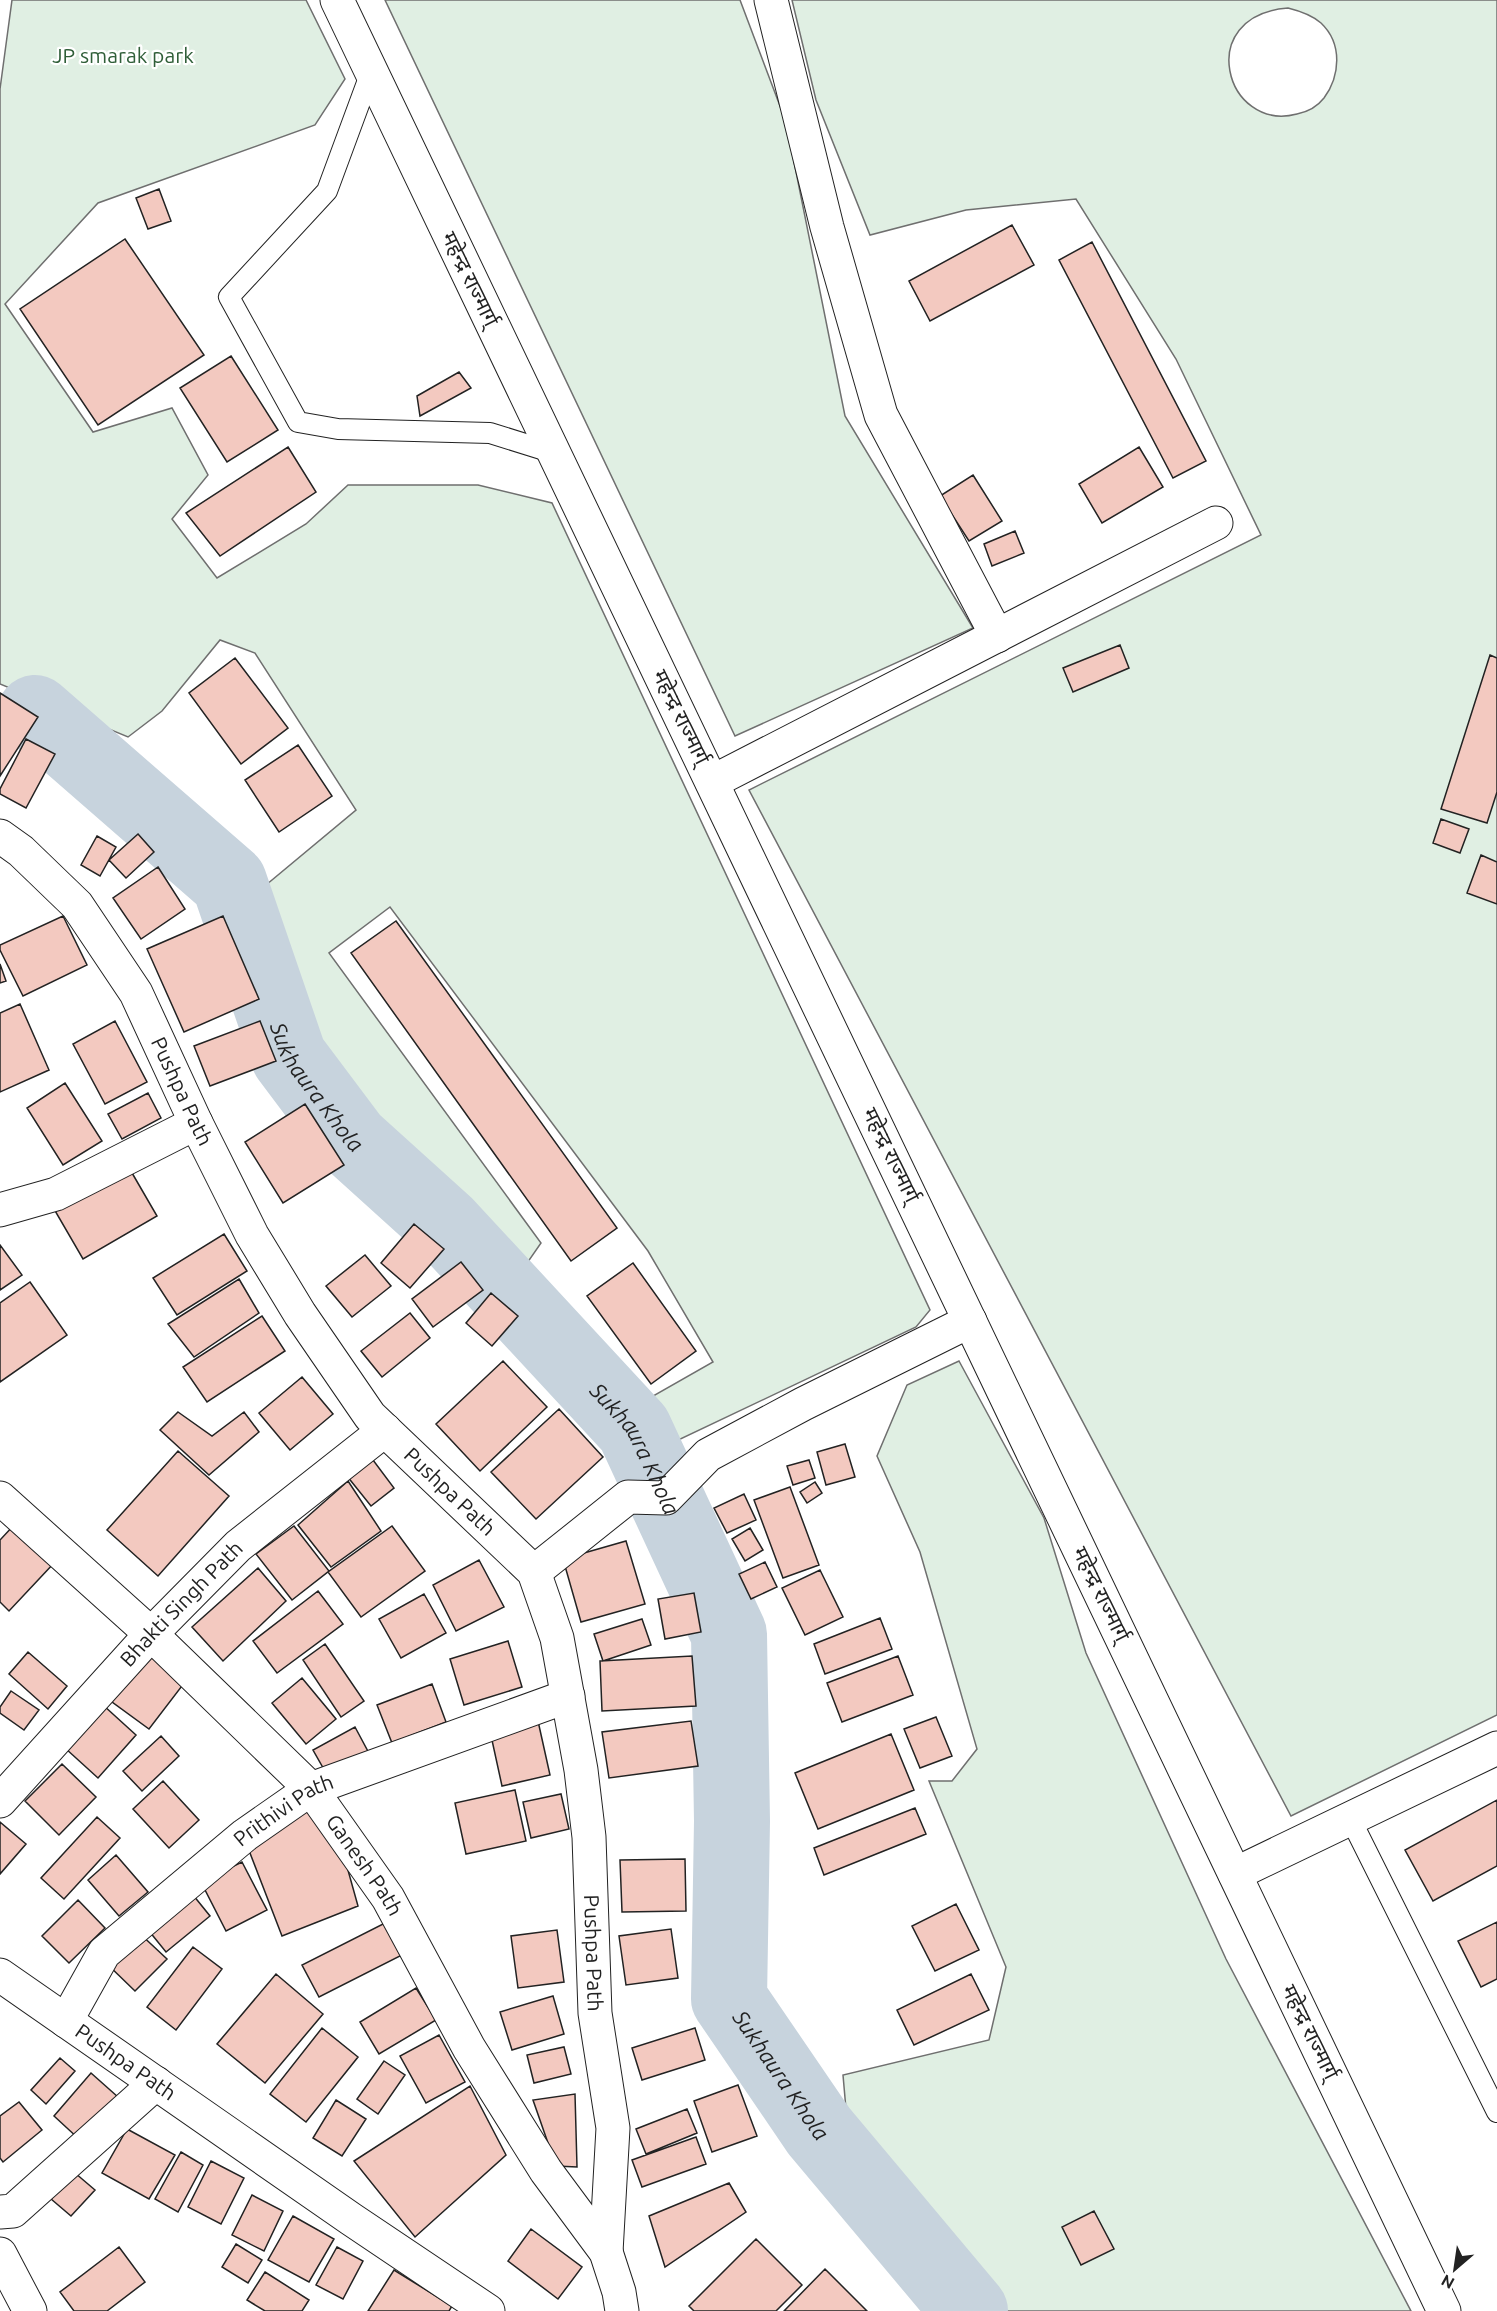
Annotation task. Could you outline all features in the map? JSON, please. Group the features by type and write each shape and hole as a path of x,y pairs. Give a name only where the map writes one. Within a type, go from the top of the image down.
{"main road":[{"name":"महेन्द्र राज्मार्ग्","path":"337,0 1444,2311"},
{"path":"771,0 828,227 881,415 997,636"},
{"path":"712,782 1216,523"},
{"name":"Pushpa Path","path":"0,836 21,851 77,905 136,993 196,1123 252,1235 300,1314 370,1416 534,1572 557,1638 581,1770 589,1837 595,2013 613,2128 606,2252"},
{"path":"0,1210 56,1194 196,1123"},
{"path":"534,1572 628,1497 666,1498 708,1455 803,1404 970,1321"},
{"name":"Bhakti Singh Path","path":"0,1801 151,1634 238,1546 385,1430"},
{"name":"Ganesh Path","path":"0,1498 151,1634 311,1790 388,1898 469,2048 546,2171 606,2252 622,2311"},
{"name":"Prithivi Path","path":"66,2021 104,1953 245,1835 311,1790 568,1696"},
{"path":"1235,1874 1497,1748"},
{"name":"Pushpa Path","path":"0,1975 351,2219 488,2311"},
{"path":"0,2212 14,2211 156,2083"},
{"path":"0,2254 30,2311"}],"lane":[{"path":"371,72 327,191 229,297 297,422 338,429 490,433 554,453"},
{"path":"1350,1818 1497,2112"}],"green space":[{"name":"JP smarak park","path":"12,0 306,0 345,79 315,125 98,203 5,304 93,432 172,408 208,475 172,519 217,578 306,524 348,485 478,485 552,503 930,1310 916,1327 672,1443 653,1396 713,1362 648,1251 390,907 329,953 541,1243 523,1269 381,1153 295,1012 266,885 356,810 255,653 220,640 162,711 128,737 0,684 0,89"},
{"path":"385,0 740,0 786,122 845,416 973,628 735,736"},
{"path":"792,0 1497,0 1497,1715 1291,1816 749,790 1261,535 1176,359 1076,199 966,210 870,235 816,100","holes":["1288,8 1314,18 1328,31 1336,50 1336,70 1324,98 1315,106 1297,114 1272,115 1252,106 1237,91 1230,71 1230,50 1239,30 1258,15"]},
{"path":"959,1361 1044,1518 1086,1653 1226,1959 1411,2311 997,2311 925,2228 848,2132 843,2075 989,2040 1006,1967 929,1781 952,1781 977,1749 920,1552 877,1456 907,1385"}],"building":[{"path":"159,189 171,221 148,229 136,198"},
{"path":"1012,225 1034,265 930,321 909,281"},
{"path":"125,239 204,355 98,425 20,309"},
{"path":"1092,242 1206,461 1173,478 1059,260"},
{"path":"231,356 278,430 227,462 180,388"},
{"path":"459,372 471,388 420,416 417,396"},
{"path":"288,447 316,492 220,556 186,513"},
{"path":"1139,447 1163,487 1102,523 1079,484"},
{"path":"973,475 1002,521 969,541 940,496"},
{"path":"1015,531 1024,553 992,566 984,544"},
{"path":"1120,645 1129,668 1073,692 1063,668"},
{"path":"1490,655 1497,658 1497,792 1487,823 1441,809"},
{"path":"235,658 288,728 241,764 189,693"},
{"path":"0,693 38,717 0,776"},
{"path":"26,739 55,754 26,808 0,794 0,789"},
{"path":"298,745 332,796 279,832 245,780"},
{"path":"1441,819 1469,829 1460,853 1433,843"},
{"path":"138,834 154,852 126,878 109,860"},
{"path":"97,836 116,847 100,876 81,865"},
{"path":"1481,855 1497,862 1497,904 1467,893"},
{"path":"158,867 185,909 141,939 113,898"},
{"path":"63,916 87,965 23,996 0,950 0,945"},
{"path":"223,916 259,999 184,1032 147,949"},
{"path":"396,921 617,1228 571,1261 351,953"},
{"path":"0,964 6,981 0,983"},
{"path":"20,1004 49,1070 0,1092 0,1013"},
{"path":"115,1021 147,1082 105,1104 73,1044"},
{"path":"260,1021 276,1061 210,1086 194,1046"},
{"path":"65,1083 102,1141 63,1165 27,1108"},
{"path":"148,1093 161,1118 122,1139 108,1114"},
{"path":"305,1104 344,1165 283,1203 245,1142"},
{"path":"128,1166 157,1216 83,1259 54,1209"},
{"path":"414,1224 444,1249 410,1288 381,1263"},
{"path":"224,1234 247,1271 177,1315 153,1278"},
{"path":"0,1245 22,1275 0,1290"},
{"path":"365,1255 391,1286 352,1317 326,1286"},
{"path":"461,1262 483,1290 433,1327 412,1299"},
{"path":"633,1263 696,1351 651,1384 587,1296"},
{"path":"239,1279 259,1313 194,1357 168,1324"},
{"path":"30,1282 67,1335 0,1382 0,1303"},
{"path":"491,1293 518,1316 492,1346 466,1323"},
{"path":"410,1313 430,1338 382,1377 361,1351"},
{"path":"262,1316 285,1351 207,1402 183,1367"},
{"path":"503,1361 547,1407 480,1471 436,1424"},
{"path":"302,1377 333,1414 290,1450 259,1413"},
{"path":"559,1409 603,1457 536,1519 491,1472"},
{"path":"178,1412 212,1436 244,1412 259,1432 209,1475 160,1430"},
{"path":"845,1444 855,1477 826,1485 817,1452"},
{"path":"178,1451 229,1496 158,1576 107,1530"},
{"path":"367,1452 394,1488 371,1506 343,1471"},
{"path":"809,1460 815,1478 793,1485 787,1466"},
{"path":"348,1481 381,1531 331,1567 298,1525"},
{"path":"815,1482 822,1493 807,1503 800,1492"},
{"path":"790,1487 819,1565 783,1578 754,1500"},
{"path":"744,1494 756,1520 727,1533 714,1508"},
{"path":"14,1525 54,1563 9,1611 0,1602 0,1540"},
{"path":"294,1526 329,1571 292,1600 256,1554"},
{"path":"392,1526 425,1571 361,1617 328,1572"},
{"path":"750,1528 763,1550 745,1561 732,1539"},
{"path":"626,1541 645,1604 581,1622 563,1559"},
{"path":"479,1560 504,1607 456,1631 433,1585"},
{"path":"765,1562 777,1587 751,1599 739,1574"},
{"path":"258,1568 286,1601 223,1661 192,1627"},
{"path":"820,1570 843,1617 805,1635 782,1588"},
{"path":"318,1591 343,1624 277,1673 253,1641"},
{"path":"694,1593 701,1632 665,1639 658,1599"},
{"path":"424,1594 446,1633 401,1658 379,1619"},
{"path":"880,1618 892,1649 825,1674 814,1644"},
{"path":"642,1619 651,1645 603,1661 594,1634"},
{"path":"508,1641 522,1687 464,1705 450,1659"},
{"path":"325,1644 364,1701 341,1717 303,1660"},
{"path":"143,1651 185,1682 149,1729 108,1699"},
{"path":"28,1652 67,1686 48,1709 9,1674"},
{"path":"692,1656 696,1706 602,1711 600,1661"},
{"path":"898,1656 913,1695 842,1722 827,1683"},
{"path":"302,1678 336,1719 306,1744 272,1703"},
{"path":"432,1684 446,1722 392,1743 377,1705"},
{"path":"11,1691 39,1710 24,1730 0,1713 0,1707"},
{"path":"103,1705 136,1735 98,1778 65,1748"},
{"path":"936,1717 952,1756 920,1768 904,1729"},
{"path":"538,1721 550,1775 502,1786 490,1731"},
{"path":"691,1721 698,1766 609,1778 602,1732"},
{"path":"355,1727 371,1757 330,1780 313,1750"},
{"path":"891,1734 914,1790 818,1829 795,1773"},
{"path":"161,1736 179,1756 142,1791 123,1771"},
{"path":"62,1764 96,1797 59,1835 25,1801"},
{"path":"163,1781 199,1820 169,1848 133,1809"},
{"path":"515,1790 526,1841 466,1854 455,1803"},
{"path":"561,1794 569,1829 531,1838 523,1802"},
{"path":"1497,1800 1497,1866 1433,1901 1405,1850"},
{"path":"316,1805 346,1863 358,1906 282,1936 245,1840"},
{"path":"915,1808 926,1834 824,1875 814,1848"},
{"path":"97,1817 120,1838 64,1899 41,1878"},
{"path":"0,1822 26,1844 0,1874"},
{"path":"116,1855 148,1892 119,1916 88,1880"},
{"path":"685,1859 686,1911 622,1912 620,1860"},
{"path":"242,1862 267,1910 226,1931 201,1882"},
{"path":"189,1890 210,1916 166,1952 145,1926"},
{"path":"78,1900 105,1928 69,1963 42,1936"},
{"path":"956,1904 979,1950 935,1971 912,1926"},
{"path":"1497,1922 1497,1979 1481,1987 1458,1941"},
{"path":"385,1923 402,1955 319,1997 302,1965"},
{"path":"671,1929 678,1978 626,1985 619,1936"},
{"path":"136,1930 167,1959 135,1991 104,1961"},
{"path":"557,1930 564,1982 518,1988 511,1936"},
{"path":"193,1947 222,1969 176,2030 147,2007"},
{"path":"276,1974 323,2014 265,2083 217,2044"},
{"path":"971,1974 989,2010 914,2045 897,2010"},
{"path":"416,1988 436,2020 379,2054 360,2022"},
{"path":"553,1996 564,2034 512,2050 500,2012"},
{"path":"322,2028 358,2057 306,2122 270,2094"},
{"path":"695,2028 705,2060 642,2080 632,2048"},
{"path":"439,2035 465,2082 426,2103 400,2056"},
{"path":"564,2047 571,2074 534,2083 527,2055"},
{"path":"60,2058 75,2071 46,2104 31,2090"},
{"path":"384,2061 405,2075 378,2114 357,2099"},
{"path":"91,2073 118,2097 80,2140 54,2116"},
{"path":"738,2085 757,2136 712,2152 694,2101"},
{"path":"470,2086 506,2155 415,2237 354,2161"},
{"path":"575,2094 577,2167 556,2166 533,2100"},
{"path":"336,2100 366,2119 342,2156 313,2138"},
{"path":"19,2102 42,2130 3,2162 0,2158 0,2116"},
{"path":"687,2109 697,2133 646,2154 636,2129"},
{"path":"127,2129 175,2155 149,2199 102,2173"},
{"path":"696,2137 706,2164 642,2187 632,2160"},
{"path":"181,2152 203,2165 178,2212 155,2199"},
{"path":"211,2161 244,2178 221,2224 188,2207"},
{"path":"68,2167 95,2190 71,2216 44,2193"},
{"path":"729,2183 746,2212 665,2267 649,2216"},
{"path":"252,2195 283,2211 264,2251 232,2235"},
{"path":"1094,2211 1114,2249 1081,2265 1062,2227"},
{"path":"293,2216 334,2239 309,2282 268,2260"},
{"path":"531,2229 582,2267 558,2299 508,2261"},
{"path":"756,2239 802,2285 776,2311 694,2311 689,2306"},
{"path":"236,2244 262,2260 248,2283 222,2267"},
{"path":"119,2247 145,2282 107,2311 74,2311 60,2292"},
{"path":"337,2247 363,2261 343,2299 316,2285"},
{"path":"825,2269 867,2311 784,2311"},
{"path":"394,2270 452,2306 449,2311 368,2311"},
{"path":"265,2272 309,2300 302,2311 265,2311 247,2300"}],"waterway":[{"name":"Sukhaura Khola","path":"35,713 229,882 289,1057 352,1141 446,1226 634,1429 729,1634 732,1821 729,1999 819,2131 970,2311"}]}
